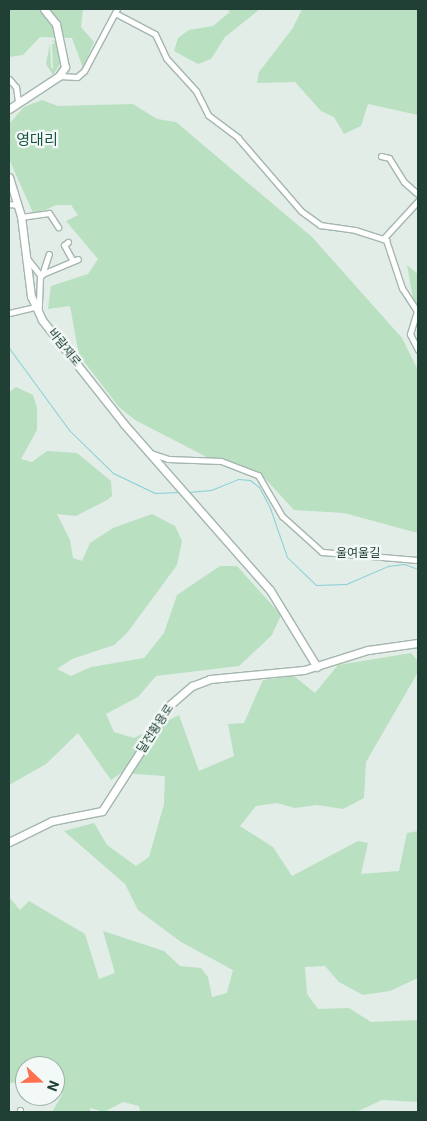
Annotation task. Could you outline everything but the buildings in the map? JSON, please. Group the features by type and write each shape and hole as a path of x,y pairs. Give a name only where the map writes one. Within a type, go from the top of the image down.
{"street":[{"path":"9,110 58,76 65,67 64,51 56,24 44,9"},
{"path":"58,76 77,77 84,71 116,11 155,34 166,58 196,91 208,115 238,138 301,211 320,226 355,230 383,240 402,288 416,311 410,334 418,350"},
{"path":"9,79 16,86 18,102"},
{"path":"382,156 389,158 404,182 418,194"},
{"name":"바람재로","path":"9,177 21,217 34,307 38,314 150,452 285,610 317,667"},
{"path":"383,240 418,201"},
{"path":"9,204 18,205"},
{"path":"21,217 49,214 58,227"},
{"path":"41,275 75,260 64,245 68,242"},
{"path":"38,314 41,275 49,254"},
{"path":"26,257 41,275"},
{"path":"9,313 34,307"},
{"name":"울여울길","path":"150,452 168,460 221,461 258,475 282,516 322,552 418,560"},
{"name":"달전황용로","path":"9,842 52,822 102,811 171,704 192,686 210,679 317,667 368,650 418,643"}],"green space":[{"path":"9,9 83,9 81,27 94,42 83,68 72,38 40,37 23,55 9,57"},
{"path":"227,9 260,9 225,37 211,59 198,64 174,51 178,38 189,30 213,26 230,12"},
{"path":"302,9 418,9 418,115 368,104 361,126 344,134 334,117 321,111 295,82 257,83 259,72 293,28"},
{"path":"59,40 63,59 61,68 55,74 61,62 53,75 46,64 50,43 51,67 53,69 52,44 56,43 51,41"},
{"path":"42,100 58,106 133,104 157,119 176,122 312,237 402,338 418,370 418,533 344,513 294,510 259,472 228,468 135,420 119,407 79,355 70,306 48,309 51,286 88,274 98,259 66,221 78,215 71,205 56,205 34,215 9,159 9,124 24,107"},
{"path":"407,265 418,274 418,305 414,304"},
{"path":"16,387 33,395 37,408 37,430 21,459 32,462 47,451 77,453 111,481 112,496 107,500 76,516 57,514 70,540 73,558 82,561 90,543 113,528 152,514 175,526 182,541 177,565 127,633 114,645 72,659 57,669 71,676 91,667 144,658 164,633 177,595 220,566 237,566 281,615 272,635 239,666 156,676 138,697 106,714 114,732 134,738 179,715 199,771 234,756 228,724 244,723 263,680 294,676 315,693 338,665 411,653 418,661 418,672 366,762 364,798 343,809 317,805 295,808 277,803 256,806 240,826 273,847 292,876 358,841 368,843 361,874 399,871 407,833 418,831 418,978 390,991 363,995 339,982 325,966 305,967 307,994 318,1009 349,1008 371,1022 418,1020 418,1102 382,1100 356,1112 140,1112 139,1106 123,1102 104,1112 90,1108 90,1112 52,1112 55,1106 65,1106 65,1056 15,1056 15,1083 9,1083 9,897 20,910 29,901 85,934 99,979 115,973 103,931 164,951 180,966 201,968 208,977 212,997 227,993 233,970 181,942 138,910 125,884 64,831 94,823 107,845 136,866 149,857 164,804 165,776 121,773 111,780 78,733 46,764 9,785 9,392"}],"waterway":[{"path":"9,348 69,430 113,473 155,493 181,492"},
{"path":"188,492 211,490 238,479 250,480 259,487 270,508 287,557 316,585 346,584 388,566 404,564 418,569"}],"district":[{"name":"영대리","path":"37,141"}]}
